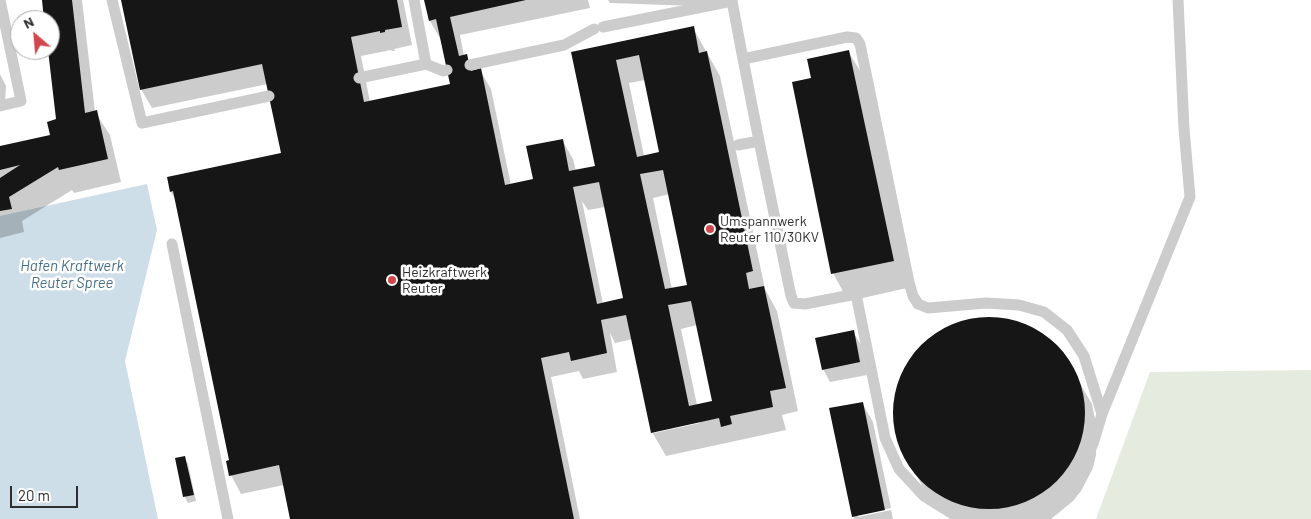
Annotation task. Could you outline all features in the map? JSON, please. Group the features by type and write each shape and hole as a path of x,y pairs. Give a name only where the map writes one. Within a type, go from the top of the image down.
{"lane":[{"path":"0,0 21,101 0,106"},
{"path":"112,0 142,123 269,96"},
{"path":"414,0 426,64"},
{"path":"1041,519 1051,502 1077,473 1093,444 1102,414 1190,197 1184,129 1178,0"},
{"path":"470,65 564,45 599,28 732,1 759,141 794,303 805,304 909,282"},
{"path":"744,59 847,37 856,38 860,44 909,282 913,296 918,304 928,308 986,303 1019,305 1044,312 1067,330 1084,356 1102,414"},
{"path":"359,78 426,64 443,71 447,70"},
{"path":"738,145 759,141"},
{"path":"172,244 228,519"},
{"path":"856,294 885,438 899,469 924,496 953,514 979,519"},
{"path":"1004,519 1022,516 1051,502"}],"shaded area":[{"path":"1311,370 1311,519 1096,519 1150,372"}],"water":[{"name":"Hafen Kraftwerk Reuter Spree","path":"147,184 157,230 125,361 158,519 0,519 0,216"}],"building":[{"path":"42,0 72,0 85,113 97,110 108,159 59,170 58,167 9,197 12,209 0,211 0,178 20,165 0,170 0,146 50,135 47,122 56,119 49,60 60,60 60,10 43,10"},
{"name":"Heizkraftwerk Reuter","path":"121,0 397,0 402,27 385,30 385,32 380,33 380,31 351,37 364,102 450,84 436,19 429,21 424,0 526,0 450,17 459,56 467,54 471,71 481,68 505,185 533,179 526,146 563,139 569,171 595,166 571,52 694,26 699,53 707,51 753,271 746,273 749,289 764,286 786,388 770,391 773,407 730,416 732,424 721,427 719,418 651,433 626,315 601,320 607,353 571,361 569,352 541,358 574,519 290,519 279,465 229,476 226,461 229,460 173,191 170,192 167,177 281,153 262,64 140,90","holes":["639,55 659,152 637,157 616,60","663,170 687,285 665,289 640,174","599,182 623,298 597,304 573,187","691,301 712,401 689,406 668,305"]},
{"path":"849,50 894,261 831,274 792,82 811,78 807,59"},
{"path":"989,317 1017,321 1042,333 1057,345 1069,360 1081,385 1085,413 1081,441 1069,466 1057,481 1042,493 1017,505 989,509 961,505 936,493 921,481 909,466 897,441 893,413 897,385 909,360 921,345 936,333 961,321"},
{"path":"854,330 860,362 822,370 815,338"},
{"path":"863,402 885,510 852,517 829,408"},
{"path":"185,456 194,495 183,497 175,458"}],"place":[{"name":"Umspannwerk Reuter 110/30KV","path":"710,229"},
{"name":"Heizkraftwerk Reuter","path":"392,280"}]}
